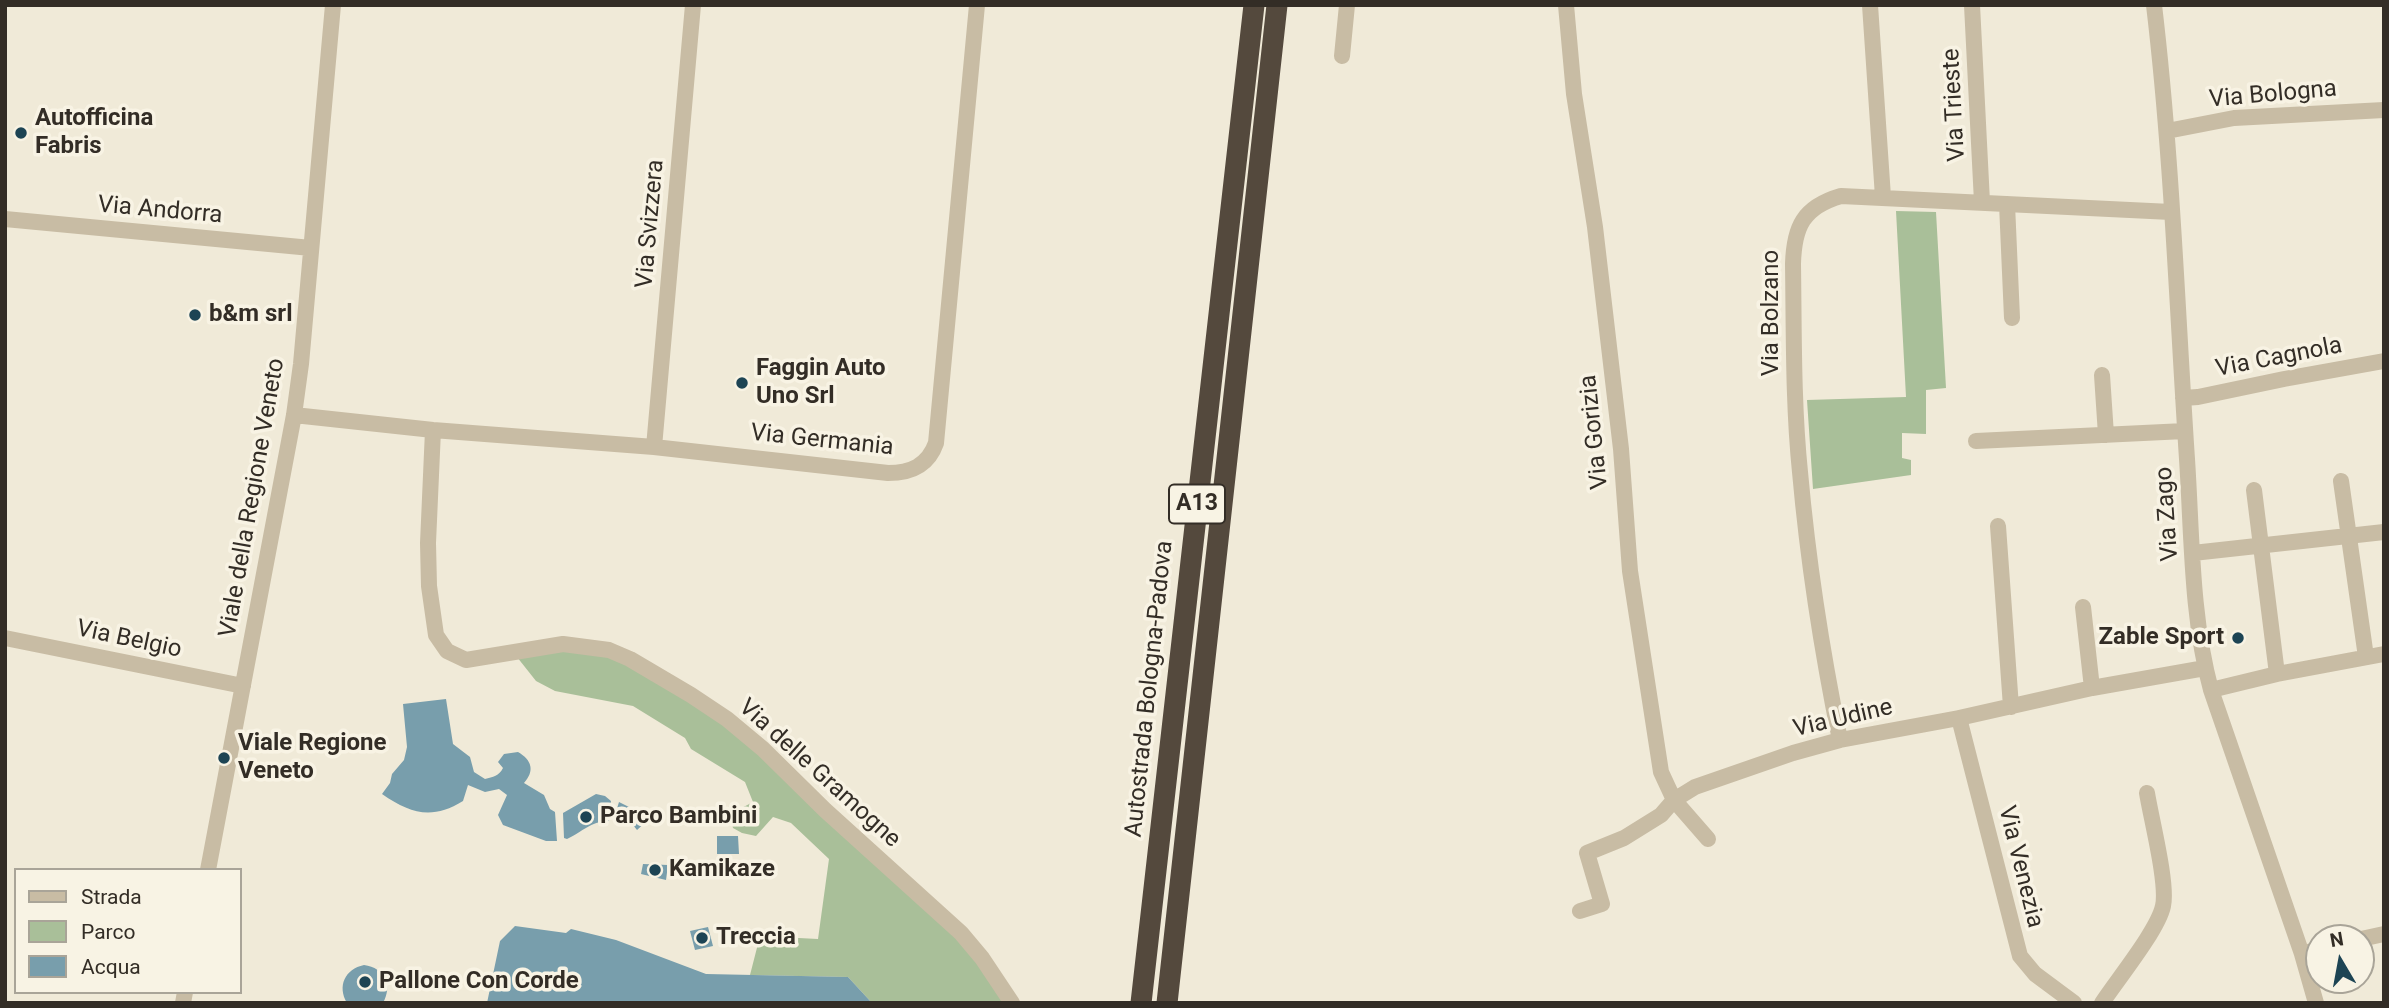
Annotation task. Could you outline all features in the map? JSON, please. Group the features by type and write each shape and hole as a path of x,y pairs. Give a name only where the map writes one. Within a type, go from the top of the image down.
{"highway":[{"name":"Autostrada Bologna-Padova","path":"1141,1003 1254,5"},
{"name":"Autostrada Bologna-Padova","path":"1167,1003 1277,5"}],"street":[{"name":"Viale della Regione Veneto","path":"208,868 294,415 312,248 333,5"},
{"name":"Via Svizzera","path":"654,447 693,5"},
{"name":"Via Germania","path":"294,415 654,447 888,473 914,469 930,458 936,443 976,5"},
{"path":"1342,56 1348,5"},
{"name":"Via Gorizia","path":"1566,5 1574,94 1595,228 1621,449 1630,571 1661,772 1674,800 1708,839"},
{"path":"1870,5 1883,197"},
{"name":"Via Trieste","path":"1972,5 1982,202"},
{"name":"Via Zago","path":"2154,5 2166,131 2193,553 2205,668 2302,954 2316,1003"},
{"name":"Via Bologna","path":"2166,131 2234,118 2384,110"},
{"name":"Via Bolzano","path":"1840,740 1824,663 1800,472 1795,406 1793,245 1798,226 1808,213 1825,200 1841,196 2171,212"},
{"path":"2007,204 2012,318"},
{"name":"Via Andorra","path":"5,219 312,248"},
{"name":"Via Cagnola","path":"2183,398 2384,362"},
{"path":"2102,375 2106,435"},
{"name":"Via delle Gramogne","path":"433,429 429,586 436,635 447,651 466,660 563,644 609,650 631,659 691,695 727,719 763,749 825,810 961,933 982,958 1012,1003"},
{"path":"1976,441 2185,430"},
{"path":"2341,481 2366,657"},
{"path":"2254,491 2277,674"},
{"path":"1998,526 2011,707"},
{"path":"2193,553 2384,533"},
{"path":"2083,607 2092,688"},
{"name":"Via Belgio","path":"5,638 243,686"},
{"path":"2211,690 2277,674 2384,654"},
{"name":"Via Udine","path":"1580,911 1602,904 1587,853 1624,838 1661,815 1674,800 1695,787 1840,740 1959,718 2092,688 2205,668"},
{"name":"Via Venezia","path":"1959,718 2020,956 2035,974 2067,1001"},
{"path":"2102,1003 2154,927 2163,907 2164,887 2147,793"}],"green space":[{"path":"1896,211 1936,212 1946,388 1926,390 1926,434 1902,433 1902,458 1911,460 1911,475 1813,489 1807,400 1906,397"},
{"path":"564,650 607,654 727,721 961,934 1009,1003 872,1003 848,977 750,975 760,936 818,939 829,859 791,823 773,817 756,836 733,828 730,816 753,802 745,782 691,749 685,738 633,706 555,691 536,681 517,657"}],"water":[{"path":"446,699 453,744 470,757 474,772 485,779 498,774 503,768 498,762 504,754 518,752 529,762 531,770 524,783 544,795 550,809 555,812 557,841 546,841 503,825 498,815 507,795 499,789 485,792 468,785 463,801 441,811 431,812 412,810 382,794 390,783 392,774 404,760 407,747 403,704"},
{"name":"Parco Bambini","path":"596,794 611,801 609,821 596,823 567,839 564,838 563,813"},
{"path":"619,802 637,811 647,821 637,830 615,815"},
{"path":"717,836 738,836 739,854 717,854"},
{"name":"Kamikaze","path":"643,864 668,865 666,880 641,874"},
{"path":"515,926 566,933 571,929 616,940 706,974 848,977 872,1003 487,1003 500,941"},
{"name":"Treccia","path":"708,927 713,946 695,950 690,931"},
{"name":"Pallone Con Corde","path":"364,965 377,970 385,978 387,990 383,1003 347,1003 344,997 343,985 348,974"}],"place":[{"name":"Autofficina Fabris","path":"21,133"},
{"name":"b&m srl","path":"195,315"},
{"name":"Faggin Auto Uno Srl","path":"742,383"},
{"name":"Zable Sport","path":"2238,638"},
{"name":"Viale Regione Veneto","path":"224,758"},
{"name":"Parco Bambini","path":"586,817"},
{"name":"Kamikaze","path":"655,870"},
{"name":"Treccia","path":"702,938"},
{"name":"Pallone Con Corde","path":"365,982"}]}
